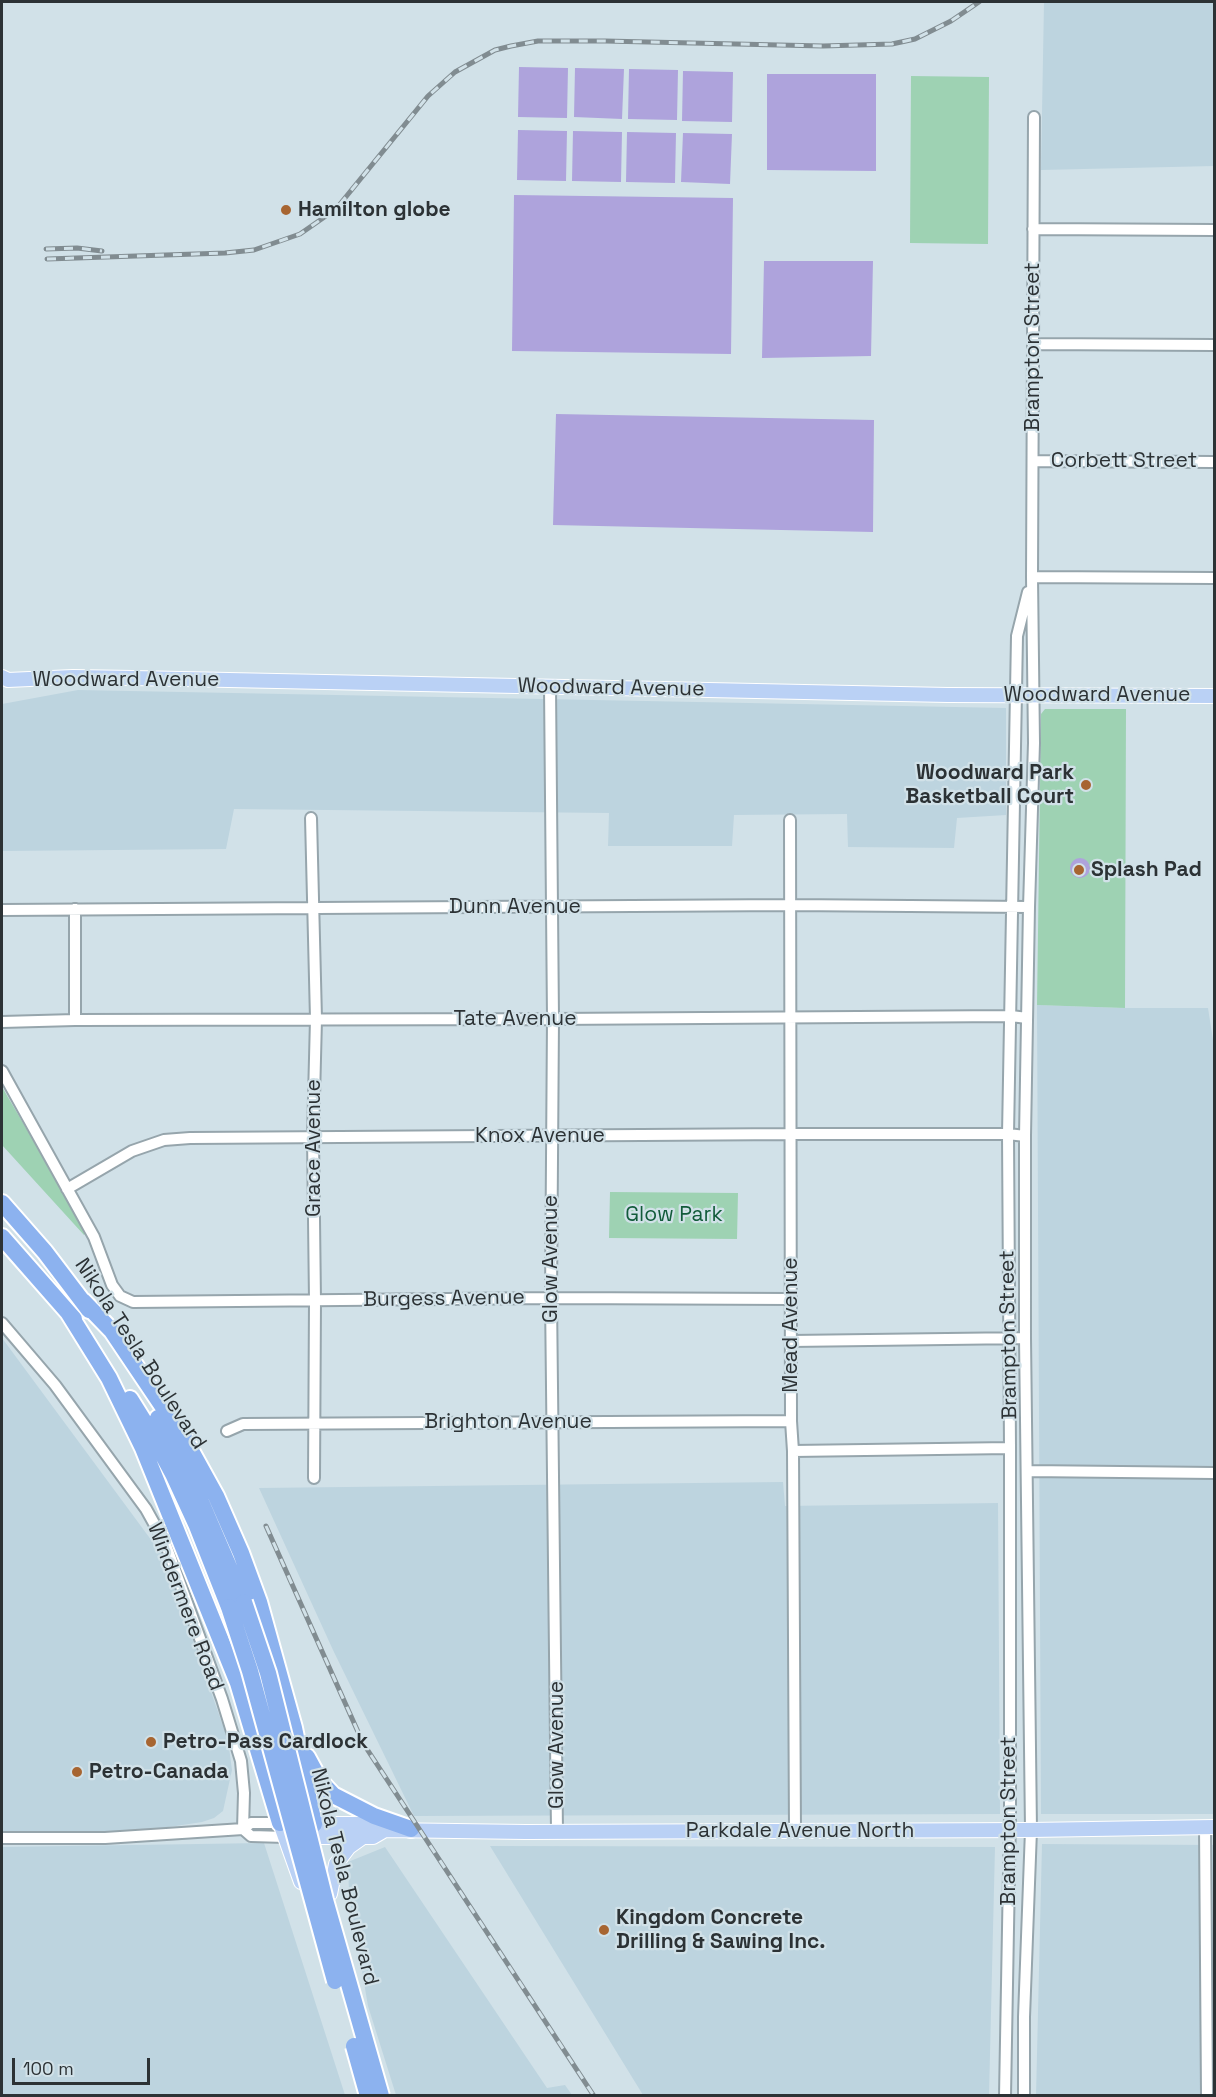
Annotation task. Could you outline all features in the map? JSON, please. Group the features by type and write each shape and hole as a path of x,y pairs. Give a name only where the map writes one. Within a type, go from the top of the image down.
{"highway":[{"name":"Nikola Tesla Boulevard","path":"2,1203 45,1252 83,1301 163,1424 186,1467 236,1604 250,1671 368,2096"},
{"name":"Nikola Tesla Boulevard","path":"2,1237 68,1312 112,1371 150,1431 268,1673 328,1911 378,2096"},
{"path":"83,1301 112,1331 184,1438 216,1496 259,1602 294,1728 320,1781 333,1795 374,1816 411,1829"},
{"path":"68,1312 109,1378 143,1448 238,1683 261,1757 299,1830"},
{"path":"294,1728 299,1830"}],"main road":[{"name":"Woodward Avenue","path":"4,681 73,677 1016,695 1215,696"},
{"name":"Parkdale Avenue North","path":"299,1830 372,1824 385,1830 557,1831 1031,1830 1210,1827"},
{"name":"Parkdale Avenue North","path":"299,1830 373,1837 385,1830"},
{"path":"299,1830 330,1894 340,1943 341,1978"},
{"path":"299,1830 323,1948 341,1978 378,2096"},
{"path":"299,1830 323,1902 340,1943"},
{"path":"330,1894 336,1864 349,1847 363,1837"}],"street":[{"name":"Brampton Street","path":"1024,2096 1024,2017 1031,1830 1025,1136 1034,695 1032,577 1034,117"},
{"path":"1033,229 1215,230"},
{"path":"1034,344 1215,345"},
{"name":"Corbett Street","path":"1033,461 1215,462"},
{"name":"Brampton Street","path":"1005,2096 1010,1830 1008,1134 1017,636 1032,577"},
{"path":"1032,577 1215,578"},
{"name":"Glow Avenue","path":"550,687 553,1019 551,1298 557,1831"},
{"name":"Grace Avenue","path":"311,818 316,1019 313,1137 314,1478"},
{"name":"Mead Avenue","path":"790,820 791,1421 795,1831"},
{"name":"Dunn Avenue","path":"2,910 790,905 1029,907"},
{"path":"75,909 75,1020"},
{"name":"Tate Avenue","path":"2,1022 1011,1016 1027,1018"},
{"path":"2,1071 67,1189"},
{"name":"Knox Avenue","path":"67,1189 132,1151 164,1140 190,1138 792,1134 1008,1134 1025,1136"},
{"name":"Burgess Avenue","path":"67,1189 94,1237 112,1285 120,1296 133,1302 551,1298 791,1299"},
{"name":"Windermere Road","path":"2,1323 55,1385 146,1509 166,1545 222,1699 241,1761 244,1793 243,1829"},
{"path":"791,1341 1025,1338"},
{"name":"Brighton Avenue","path":"227,1431 243,1424 791,1421"},
{"path":"793,1452 1010,1448"},
{"path":"1028,1471 1215,1473"},
{"name":"Parkdale Avenue North","path":"2,1838 105,1838 243,1829 251,1824 299,1830"},
{"path":"1206,2096 1210,1827"},
{"path":"1006,2021 1024,2017"}],"shaded area":[{"path":"1044,2 1214,2 1214,166 1041,170"},
{"path":"519,67 568,68 567,118 518,117"},
{"path":"575,68 624,69 622,119 574,117"},
{"path":"629,69 678,70 677,120 628,119"},
{"path":"683,71 733,72 732,122 682,121"},
{"path":"767,74 876,74 876,171 767,170"},
{"path":"518,130 567,131 566,181 517,180"},
{"path":"573,131 622,132 621,182 572,181"},
{"path":"627,132 676,133 675,183 626,182"},
{"path":"683,133 732,134 730,184 681,182"},
{"path":"514,195 733,198 731,354 512,351"},
{"path":"764,261 873,261 871,356 762,358"},
{"path":"556,414 874,420 873,532 553,525"},
{"path":"78,690 1006,708 1006,815 957,818 954,848 848,847 847,814 734,815 732,846 608,846 609,813 234,809 226,849 2,851 2,704"},
{"name":"Splash Pad","path":"1080,858 1087,861 1090,868 1087,875 1080,878 1073,875 1070,868 1073,861"},
{"path":"1037,1005 1208,1008 1213,1040 1214,1116 1214,1814 1041,1814"},
{"path":"2,1338 163,1556 228,1740 232,1770 223,1811 214,1818 202,1822 136,1832 2,1832"},
{"path":"783,1482 785,1506 998,1503 1000,1814 414,1816 333,1650 259,1488"},
{"path":"264,1843 345,2095 2,2095 2,1847"},
{"path":"1042,1844 1214,1845 1214,2095 1036,2096"},
{"path":"490,1846 995,1847 989,2095 643,2095"},
{"path":"385,1847 547,2088 565,2085 572,2095 396,2095 368,2006 349,1894 348,1862"}],"green space":[{"path":"911,76 989,77 988,244 910,243"},
{"path":"1045,709 1126,709 1125,1008 1037,1005 1041,714"},
{"path":"2,1087 87,1232 84,1235 2,1145"},
{"name":"Glow Park","path":"610,1192 738,1193 737,1239 609,1238"}],"railway":[{"path":"47,259 225,253 254,250 300,234 336,209 428,96 455,72 495,50 538,41 823,46 892,44 915,39 951,21 979,2"},
{"path":"46,249 77,248 102,251"},
{"path":"266,1526 363,1743 594,2096"}],"place":[{"name":"Hamilton globe","path":"286,210"},
{"name":"Woodward Park Basketball Court","path":"1086,785"},
{"name":"Splash Pad","path":"1079,870"},
{"name":"Petro-Pass Cardlock","path":"151,1742"},
{"name":"Petro-Canada","path":"77,1772"},
{"name":"Kingdom Concrete Drilling & Sawing Inc.","path":"604,1930"}]}
